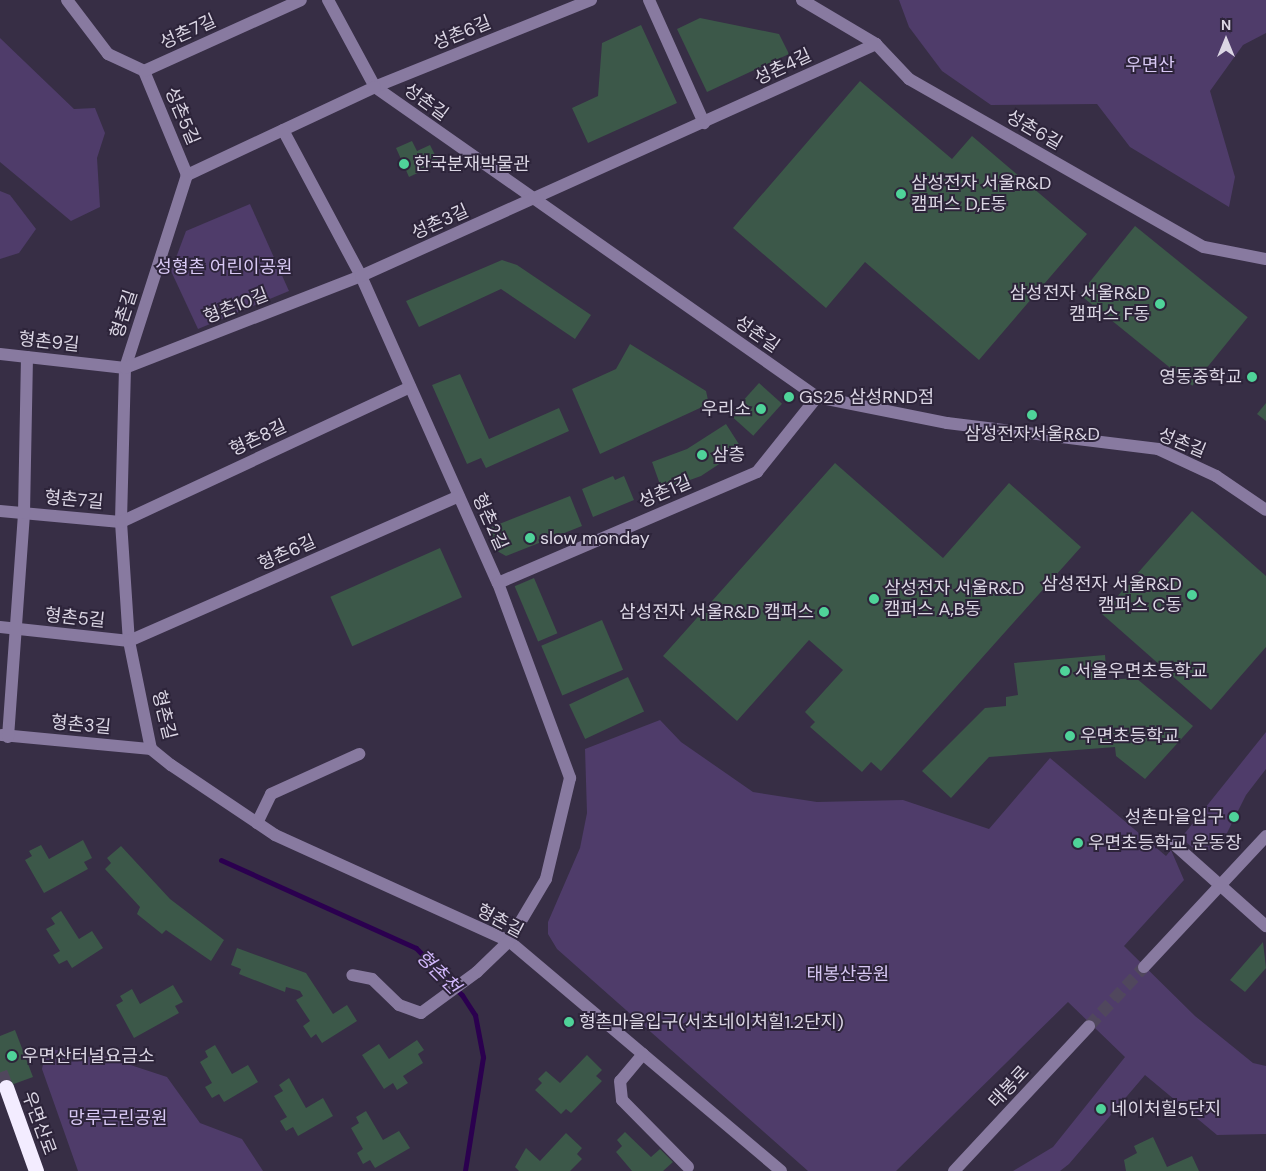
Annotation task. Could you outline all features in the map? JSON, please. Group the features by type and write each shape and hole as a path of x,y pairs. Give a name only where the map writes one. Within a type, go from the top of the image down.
{"highway":[{"name":"우면산로","path":"6,1087 36,1171"}],"street":[{"path":"67,0 108,54 144,71"},
{"name":"성촌7길","path":"144,71 301,0"},
{"name":"성촌길","path":"328,0 374,87 817,397 947,423 1158,449 1216,476 1266,510"},
{"name":"성촌6길","path":"374,87 591,0"},
{"path":"649,0 704,123"},
{"name":"성촌6길","path":"802,0 876,44 910,78 1204,247 1266,258"},
{"name":"성촌4길","path":"533,200 876,44"},
{"name":"성촌5길","path":"144,71 187,174"},
{"path":"187,174 374,87"},
{"name":"형촌2길","path":"283,130 361,276 460,496 498,583 570,778 546,879 509,941 477,972 440,1003 421,1013 399,1005 372,979 352,975"},
{"name":"형촌길","path":"187,174 125,368 121,522 129,641 152,748 257,823 509,941 781,1171"},
{"name":"성촌3길","path":"361,276 533,200"},
{"name":"형촌10길","path":"125,368 361,276"},
{"name":"형촌9길","path":"0,354 125,368"},
{"name":"형촌7길","path":"24,513 27,357"},
{"name":"형촌8길","path":"121,522 410,387"},
{"name":"성촌1길","path":"498,583 757,472 817,397"},
{"name":"형촌6길","path":"129,641 460,496"},
{"name":"형촌7길","path":"0,511 121,522"},
{"path":"17,629 24,513"},
{"name":"형촌5길","path":"0,627 129,641"},
{"name":"형촌3길","path":"17,629 4,736 152,748"},
{"path":"257,823 271,794 359,754"},
{"path":"1144,967 1266,836"},
{"path":"1175,845 1219,887 1266,926"},
{"name":"태봉로","path":"954,1171 1089,1026"},
{"path":"642,1054 620,1081 622,1100 688,1167"}],"green space":[{"name":"우면산","path":"899,0 1266,0 1266,33 1243,45 1210,91 1235,177 1229,207 1130,147 1097,104 991,105 942,71 909,27"},
{"path":"0,38 74,109 95,108 105,133 97,158 100,207 71,221 0,162"},
{"path":"0,191 10,195 36,229 19,253 0,259"},
{"name":"성형촌 어린이공원","path":"250,204 289,291 198,329 171,271 186,231"},
{"name":"태봉산공원","path":"660,720 681,742 753,792 817,802 903,800 989,829 1050,758 1166,856 1171,850 1184,880 1124,946 1195,1016 1253,1063 1266,1066 1266,1134 1217,1135 1145,1075 1069,1164 1060,1171 1013,1171 1053,1147 1125,1057 1068,1002 896,1171 808,1171 557,949 548,934 548,922 580,848 587,813 585,749"},
{"path":"1266,732 1266,769 1246,795 1226,835 1212,849 1198,852 1181,838"},
{"name":"망루근린공원","path":"46,1050 85,1050 167,1077 200,1123 242,1139 263,1171 78,1171 42,1069"}],"building":[{"path":"700,18 779,34 789,54 707,92 677,29"},
{"path":"641,25 677,103 588,143 572,108 598,96 602,43"},
{"name":"삼성전자 서울R&D 캠퍼스 D,E동","path":"860,81 952,159 972,136 1087,234 979,360 865,262 826,308 733,228"},
{"path":"412,141 417,151 430,145 439,163 409,177 396,148"},
{"name":"삼성전자 서울R&D 캠퍼스 F동","path":"1135,226 1248,317 1192,386 1080,294"},
{"path":"502,260 517,265 591,315 575,339 501,289 419,327 406,301"},
{"path":"630,344 706,391 708,400 700,408 600,454 572,389 616,369"},
{"path":"460,374 489,439 559,408 569,431 486,468 481,458 467,464 432,385"},
{"path":"759,383 782,404 753,436 730,415"},
{"name":"영동중학교","path":"1266,403 1266,421 1257,414"},
{"path":"726,424 742,449 701,476 662,490 652,462 687,449"},
{"name":"삼성전자 서울R&D 캠퍼스 A,B동","path":"835,463 943,558 1009,483 1081,547 881,771 871,762 862,772 810,727 815,722 805,712 843,670 809,640 737,721 663,656"},
{"path":"613,476 615,480 624,476 634,500 593,517 582,489"},
{"path":"570,496 582,526 506,556 497,551 489,528"},
{"name":"삼성전자 서울R&D 캠퍼스 C동","path":"1192,511 1266,576 1266,647 1211,710 1102,614"},
{"path":"440,548 462,597 352,646 330,597"},
{"path":"534,578 557,633 538,641 515,586"},
{"path":"602,620 623,670 562,695 541,646"},
{"name":"우면초등학교","path":"1105,655 1107,680 1136,678 1193,726 1145,779 1116,756 1115,747 989,757 951,798 922,771 985,708 1006,706 1006,697 1018,695 1014,663"},
{"path":"628,677 644,711 585,739 569,704"},
{"path":"83,840 92,858 84,862 88,869 44,893 25,860 32,856 29,851 41,845 49,859"},
{"path":"121,846 170,899 224,940 211,961 166,930 162,934 137,914 140,907 105,869 111,863 107,858"},
{"path":"61,911 79,939 92,931 103,948 72,968 67,960 59,964 53,955 60,951 46,929 55,924 51,918"},
{"path":"1263,942 1266,968 1245,992 1230,980"},
{"path":"237,948 306,973 333,1014 347,1005 357,1021 322,1043 316,1034 311,1038 303,1026 310,1021 296,1000 303,996 300,991 286,987 285,992 239,974 241,969 231,965"},
{"path":"173,985 183,1002 175,1006 179,1013 134,1038 116,1005 123,1001 120,996 132,989 140,1004"},
{"name":"우면산터널요금소","path":"15,1030 33,1077 0,1089 0,1036"},
{"path":"417,1040 424,1050 418,1054 423,1063 403,1076 408,1083 397,1090 393,1083 384,1089 362,1055 379,1044 389,1059"},
{"path":"215,1045 232,1074 248,1065 258,1082 224,1102 219,1094 212,1098 205,1087 212,1083 200,1062 208,1057 205,1051"},
{"path":"587,1055 602,1070 596,1076 602,1081 571,1113 566,1109 561,1114 535,1090 542,1083 538,1079 546,1071 560,1083"},
{"path":"289,1078 306,1108 323,1098 333,1116 298,1136 293,1127 286,1131 280,1121 287,1117 274,1096 283,1091 279,1085"},
{"path":"366,1111 383,1140 399,1131 410,1148 375,1168 370,1160 363,1164 357,1153 363,1149 351,1128 359,1123 356,1117"},
{"path":"625,1132 651,1157 660,1149 673,1162 663,1171 632,1171 616,1152 622,1146 617,1140"},
{"path":"566,1133 582,1148 577,1154 582,1159 570,1171 519,1171 515,1167 526,1148 540,1161"},
{"path":"1153,1137 1167,1167 1192,1156 1199,1171 1126,1171 1124,1160 1137,1153 1134,1146"}],"waterway":[{"name":"형촌천","path":"221,860 416,948 462,995 475,1015 483,1057 465,1171"}],"tunnel":[{"path":"1089,1026 1144,967"},
{"path":"0,1072 6,1087"}],"place":[{"name":"한국분재박물관","path":"404,164"},
{"name":"삼성전자 서울R&D 캠퍼스 D,E동","path":"901,194"},
{"name":"삼성전자 서울R&D 캠퍼스 F동","path":"1160,304"},
{"name":"영동중학교","path":"1252,377"},
{"name":"GS25 삼성RND점","path":"789,397"},
{"name":"우리소","path":"761,409"},
{"name":"삼성전자서울R&D","path":"1032,415"},
{"name":"삼층","path":"702,455"},
{"name":"slow monday","path":"530,538"},
{"name":"삼성전자 서울R&D 캠퍼스 C동","path":"1192,595"},
{"name":"삼성전자 서울R&D 캠퍼스 A,B동","path":"874,599"},
{"name":"삼성전자 서울R&D 캠퍼스","path":"824,612"},
{"name":"서울우면초등학교","path":"1065,671"},
{"name":"우면초등학교","path":"1070,736"},
{"name":"성촌마을입구","path":"1234,817"},
{"name":"우면초등학교 운동장","path":"1078,843"},
{"name":"형촌마을입구(서초네이처힐1.2단지)","path":"569,1022"},
{"name":"우면산터널요금소","path":"12,1056"},
{"name":"네이처힐5단지","path":"1101,1109"}]}
